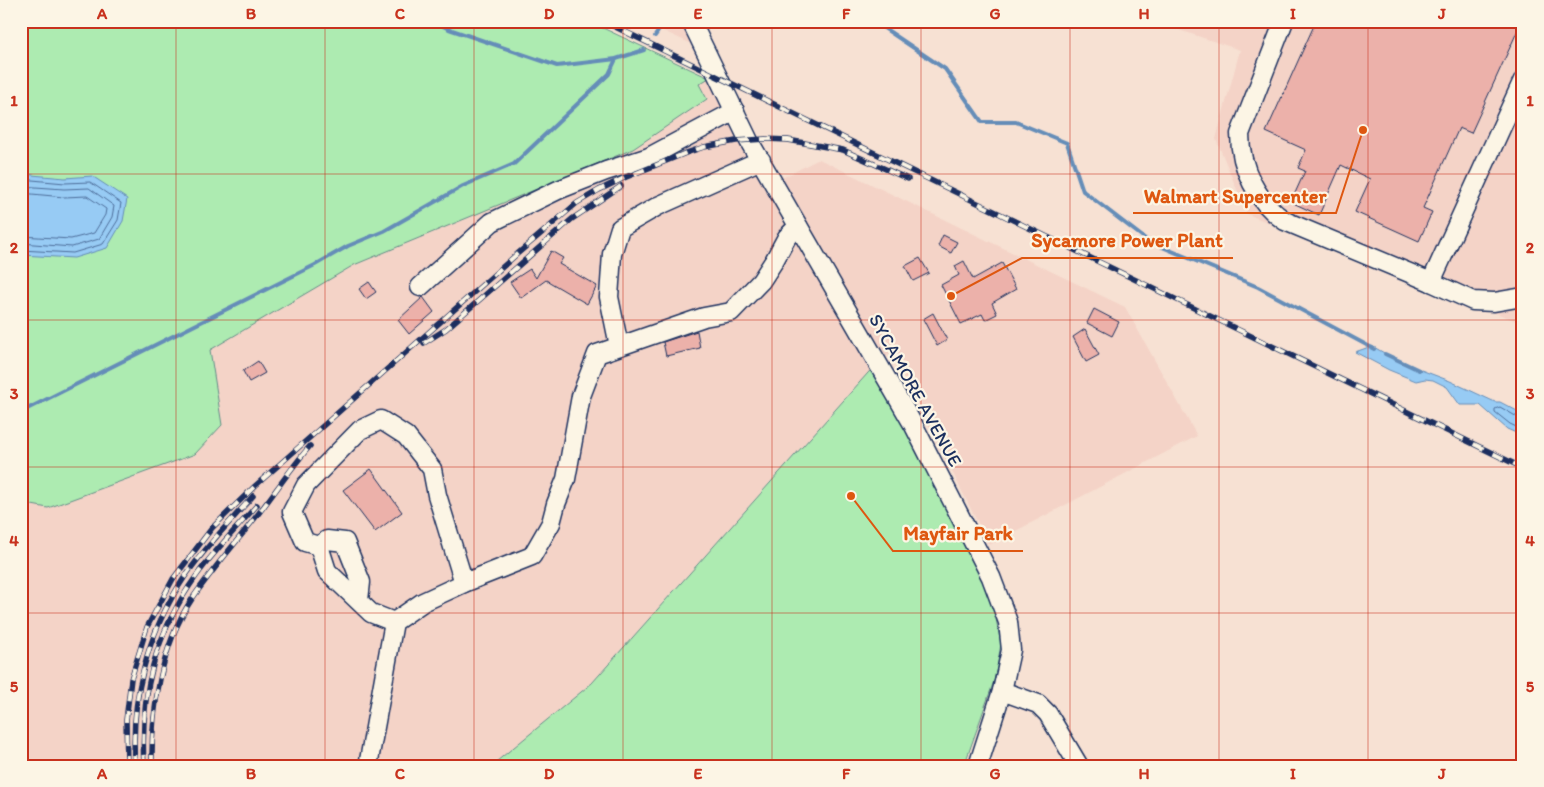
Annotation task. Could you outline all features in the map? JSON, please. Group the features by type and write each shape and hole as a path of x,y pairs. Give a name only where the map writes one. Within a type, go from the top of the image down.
{"street":[{"name":"SYCAMORE AVENUE","path":"691,21 750,141 914,426 991,577 1008,622 1011,650 1002,691 978,766"},
{"path":"1284,21 1240,134 1240,151 1261,200 1272,212 1285,221 1472,301 1494,302 1523,297"},
{"path":"1431,282 1523,80"},
{"path":"420,287 492,222 558,190 649,157 735,111"},
{"path":"620,346 609,297 612,254 620,228 658,206 761,160"},
{"path":"368,766 394,622 424,602 532,556 551,523 566,479 581,396 597,354 704,317 731,312 761,281 787,237 798,226"},
{"path":"319,546 305,542 292,512 306,485 360,430 381,420 406,436 432,469 437,495 464,584"},
{"path":"319,546 327,540 345,542 361,582 359,600"},
{"path":"319,546 327,571 372,613 394,622"},
{"path":"1002,691 1038,704 1048,714 1079,766"}],"shaded area":[{"path":"643,21 691,21 707,51 659,29"},
{"path":"1158,21 1523,21 1523,325 1247,214 1216,139 1240,50 1158,23"},
{"path":"709,78 767,186 819,159 1125,307 1197,436 989,545 912,392 890,354 876,364 592,683 491,766 21,766 21,427"}],"green space":[{"path":"21,21 588,21 709,78 699,84 707,99 633,149 354,265 210,350 222,425 195,454 48,508 21,503"},
{"path":"876,364 980,569 992,599 1001,644 995,678 964,766 491,766 592,683"}],"water":[{"path":"21,174 65,178 92,176 127,199 123,221 107,248 74,258 21,255"},
{"path":"1372,346 1400,362 1450,381 1495,402 1500,402 1523,414 1523,436 1507,429 1480,405 1460,405 1447,387 1433,380 1416,381 1389,370 1355,352"}],"building":[{"path":"1316,21 1522,21 1471,133 1459,128 1423,208 1432,212 1419,241 1355,212 1370,179 1341,165 1319,215 1291,202 1305,171 1298,168 1306,150 1266,132"},
{"path":"943,235 957,242 951,253 938,246"},
{"path":"551,251 563,258 559,264 597,286 587,304 546,280 521,298 510,282 530,269 536,278"},
{"path":"920,258 929,273 913,281 905,266"},
{"path":"964,261 973,279 1002,263 1016,289 992,303 997,314 985,320 982,314 961,324 941,285 959,275 955,266"},
{"path":"369,282 376,292 366,299 359,289"},
{"path":"423,297 434,312 409,334 398,320"},
{"path":"1094,309 1119,322 1112,336 1087,323"},
{"path":"933,313 947,340 937,346 923,319"},
{"path":"1085,329 1099,355 1086,362 1073,337"},
{"path":"697,331 700,348 666,356 663,342"},
{"path":"258,361 265,373 249,382 243,371"},
{"path":"371,469 402,512 375,532 343,490"}],"waterway":[{"path":"433,21 449,29 557,66 616,59 644,50"},
{"path":"655,36 665,21"},
{"path":"877,21 884,28 945,69 982,122 1016,122 1067,143 1083,191 1148,241 1258,287 1374,349"},
{"path":"21,412 315,265 348,246 384,231 463,186 514,164 609,74 616,59"},
{"path":"1385,354 1419,370"}],"railway":[{"path":"603,21 1523,468"},
{"path":"127,766 126,720 131,679 147,627 173,579 212,528 255,486 577,203 624,178 686,153 704,147 736,141 788,140 843,150 908,179"},
{"path":"424,343 446,329 572,219 621,186"},
{"path":"152,766 153,723 160,679 165,658 181,617 207,578 310,446"},
{"path":"135,766 135,717 139,692 151,644 160,621 171,599 200,556 253,496"},
{"path":"144,766 143,739 148,689 160,643 182,597 197,575 257,505"}],"place":[{"name":"Walmart Supercenter","path":"1363,130"},
{"name":"Sycamore Power Plant","path":"951,296"},
{"name":"Mayfair Park","path":"851,496"}]}
